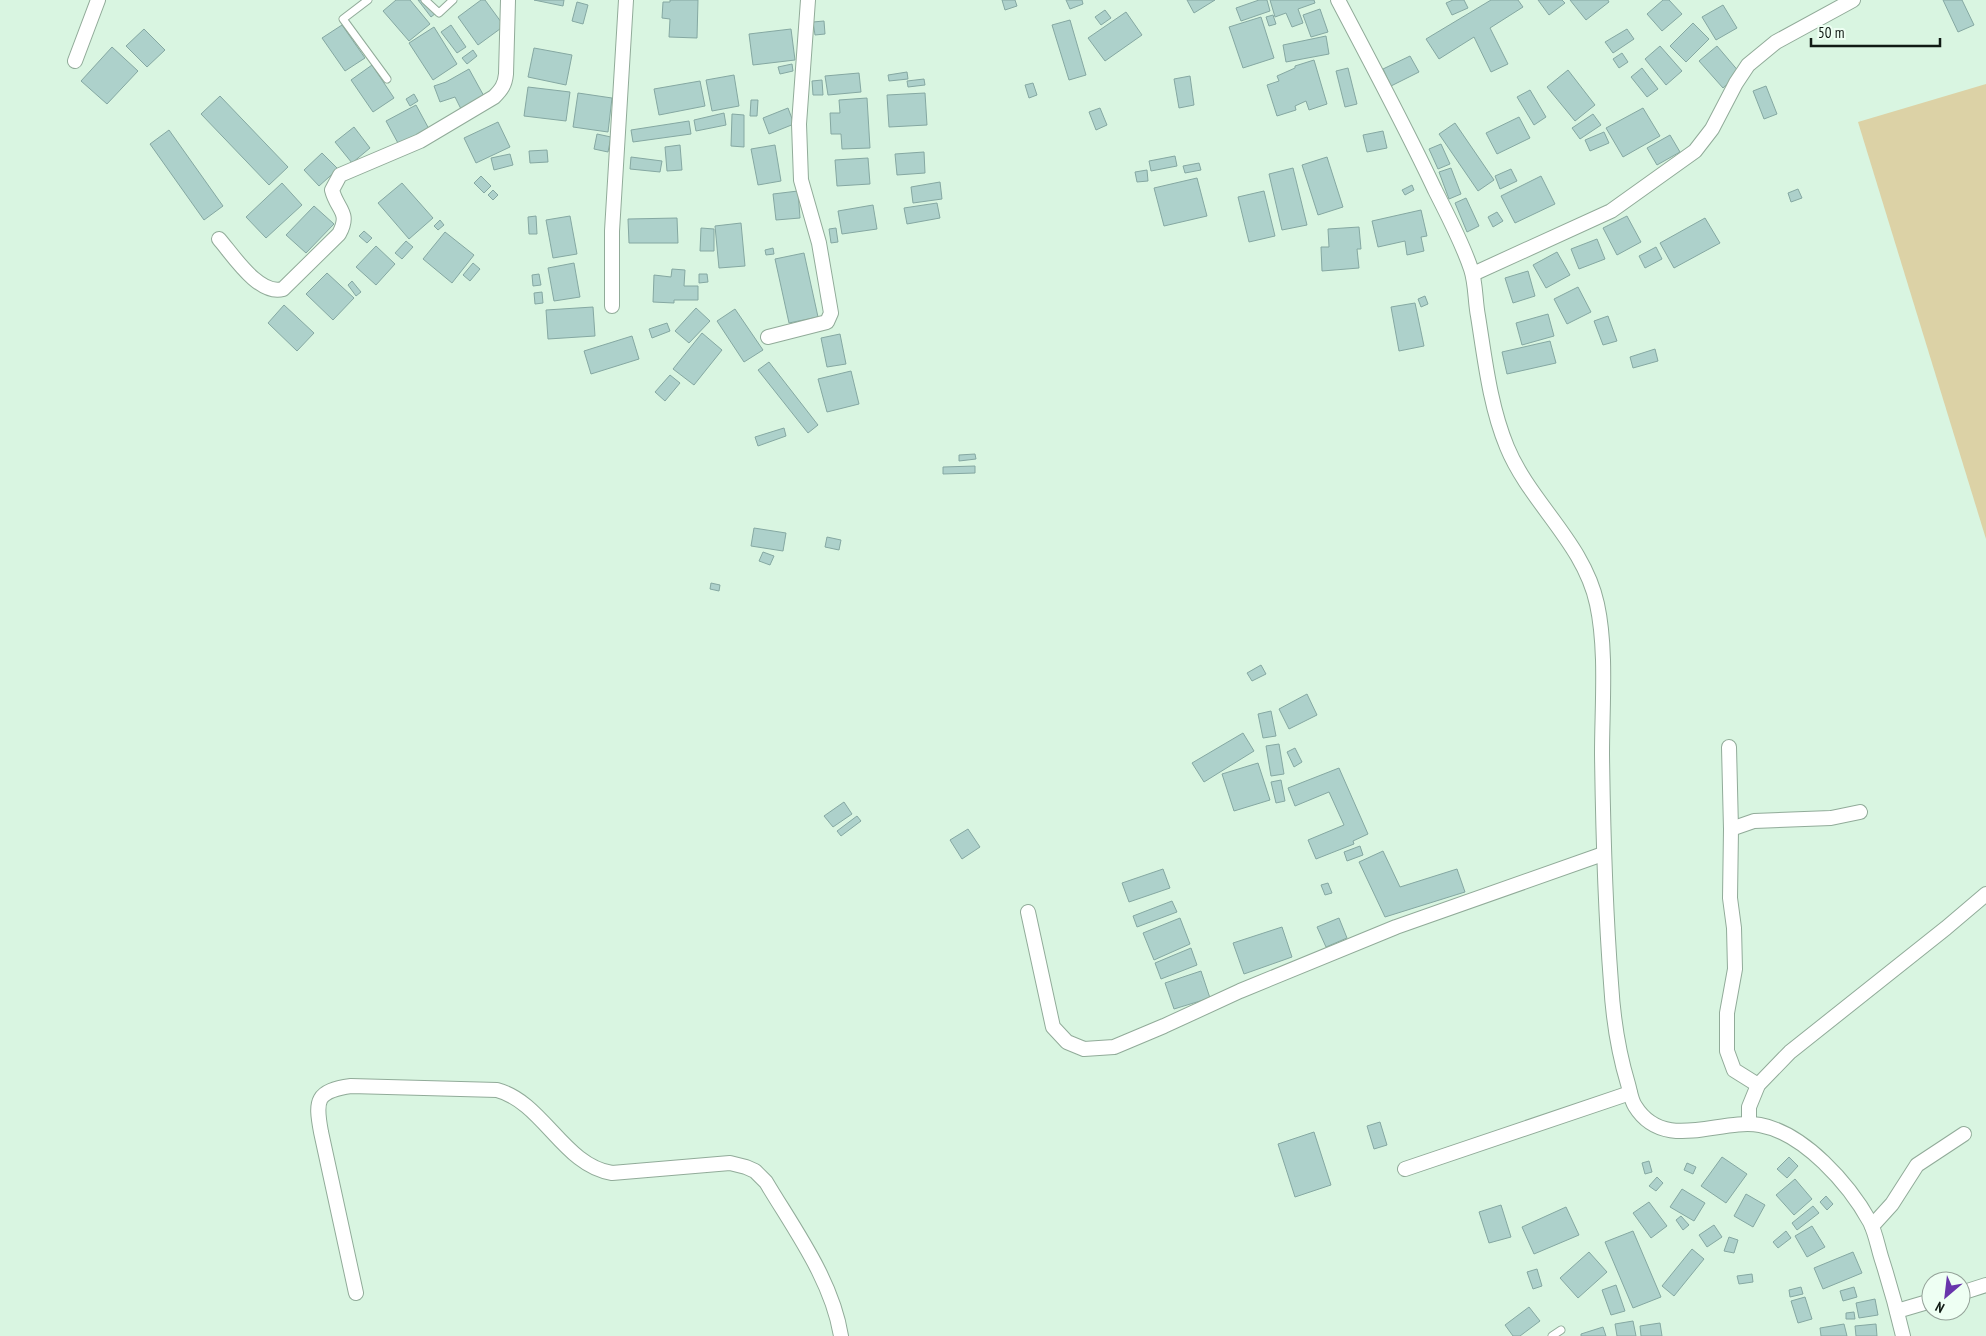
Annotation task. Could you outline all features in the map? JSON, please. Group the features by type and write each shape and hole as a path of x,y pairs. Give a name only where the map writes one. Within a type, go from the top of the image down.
{"street":[{"path":"75,61 98,0"},
{"path":"219,239 256,281 271,290 283,289 339,234 343,226 344,214 332,190 340,175 420,141 494,98 500,92 505,83 506,74 508,0"},
{"path":"612,306 612,221 626,0"},
{"path":"768,336 827,322 831,313 819,243 801,180 799,124 808,0"},
{"path":"1338,0 1410,138 1473,274 1477,310 1494,406 1507,448 1524,480 1577,553 1590,581 1597,603 1602,637 1603,854 1613,1015 1622,1066 1634,1104 1643,1116 1652,1123 1666,1129 1686,1133 1749,1124 1780,1131 1803,1145 1834,1174 1856,1201 1872,1226 1898,1311 1903,1336"},
{"path":"1473,274 1610,211 1695,152 1712,129 1736,83 1748,65 1776,42 1853,0"},
{"path":"1730,747 1730,898 1734,928 1735,969 1727,1013 1727,1052 1734,1070 1758,1085"},
{"path":"1731,829 1754,821 1831,818 1860,812"},
{"path":"1028,912 1053,1027 1067,1042 1084,1049 1114,1047 1240,991 1396,927 1603,854"},
{"path":"1749,1124 1749,1107 1758,1085 1790,1052 1986,894"},
{"path":"356,1293 321,1132 317,1110 319,1102 328,1092 336,1088 351,1086 496,1090 516,1097 582,1160 604,1172 612,1173 716,1163 737,1164 755,1171 766,1182 812,1260 829,1296 840,1336"},
{"path":"1405,1169 1630,1092"},
{"path":"1872,1226 1892,1204 1917,1165 1964,1134"},
{"path":"1971,1289 1986,1285"},
{"path":"1898,1311 1921,1304"}],"lane":[{"path":"368,0 344,19 388,79"},
{"path":"425,0 439,13 453,0"},
{"path":"1552,1336 1561,1330"}],"shaded area":[{"path":"1986,84 1986,539 1858,122"}],"building":[{"path":"396,0 410,0 430,24 409,41 383,11"},
{"path":"418,0 425,0 436,13 431,17"},
{"path":"481,0 485,0 504,26 478,45 458,17"},
{"path":"534,0 564,0 563,6"},
{"path":"670,0 698,0 697,38 669,37 670,19 662,18 663,2 670,2"},
{"path":"1002,0 1015,0 1017,6 1005,10"},
{"path":"1066,0 1082,0 1083,4 1070,9"},
{"path":"1187,0 1215,0 1194,13"},
{"path":"1259,0 1267,0 1270,11 1241,21 1236,8"},
{"path":"1270,0 1314,0 1315,3 1298,9 1303,23 1292,27 1286,13 1275,17"},
{"path":"1453,0 1464,0 1468,8 1452,15 1446,3"},
{"path":"1491,0 1518,0 1523,7 1490,28 1508,64 1491,72 1474,37 1439,59 1426,39"},
{"path":"1538,0 1562,0 1565,3 1549,15"},
{"path":"1570,0 1608,0 1609,2 1586,20"},
{"path":"1663,0 1669,0 1682,14 1662,31 1647,14"},
{"path":"1943,0 1962,0 1974,25 1958,32"},
{"path":"577,2 588,5 583,24 572,21"},
{"path":"1723,5 1737,28 1716,40 1702,17"},
{"path":"1320,9 1328,32 1311,37 1303,15"},
{"path":"1105,10 1111,18 1101,25 1095,17"},
{"path":"1126,12 1142,35 1105,61 1088,38"},
{"path":"1273,15 1276,24 1269,26 1266,17"},
{"path":"1261,17 1274,58 1243,68 1229,27"},
{"path":"1070,20 1086,75 1069,80 1052,25"},
{"path":"824,21 825,34 815,35 813,22"},
{"path":"1693,23 1709,39 1686,62 1670,46"},
{"path":"342,25 365,58 345,71 322,38"},
{"path":"451,25 466,47 457,53 441,32"},
{"path":"434,27 457,64 433,80 409,43"},
{"path":"144,29 165,50 147,67 126,46"},
{"path":"791,29 795,60 753,65 749,34"},
{"path":"1627,29 1634,39 1613,53 1605,42"},
{"path":"1326,36 1329,54 1286,62 1283,45"},
{"path":"1660,46 1682,71 1666,85 1645,59"},
{"path":"1717,46 1740,73 1723,88 1699,61"},
{"path":"112,47 138,71 107,104 81,81"},
{"path":"534,48 572,55 566,85 528,77"},
{"path":"473,50 477,56 467,64 462,58"},
{"path":"1622,53 1628,62 1619,68 1613,59"},
{"path":"1410,56 1419,72 1391,86 1383,69"},
{"path":"1314,60 1327,104 1309,110 1306,101 1295,106 1296,110 1277,116 1267,85 1279,81 1277,76 1295,68 1295,66"},
{"path":"792,64 793,71 780,74 778,67"},
{"path":"372,65 394,98 373,112 351,80"},
{"path":"1348,68 1357,104 1345,107 1336,71"},
{"path":"1642,68 1658,89 1647,97 1631,77"},
{"path":"469,69 485,98 462,111 455,97 440,102 434,86 446,82"},
{"path":"1568,70 1595,105 1575,121 1547,87"},
{"path":"907,72 908,79 889,81 888,75"},
{"path":"859,73 861,92 828,95 825,76"},
{"path":"734,75 739,106 712,111 706,80"},
{"path":"1190,76 1194,105 1179,108 1174,79"},
{"path":"924,79 925,85 908,87 907,81"},
{"path":"822,80 823,95 813,95 812,81"},
{"path":"700,81 705,106 659,115 654,89"},
{"path":"1033,83 1037,95 1029,98 1025,85"},
{"path":"1766,86 1777,114 1764,119 1753,91"},
{"path":"528,87 570,92 566,121 524,116"},
{"path":"1530,90 1546,117 1534,125 1517,97"},
{"path":"578,93 612,98 608,132 573,127"},
{"path":"925,93 927,125 889,127 887,95"},
{"path":"414,94 418,101 410,106 406,99"},
{"path":"220,96 288,167 269,185 201,114"},
{"path":"867,98 870,148 842,149 841,134 831,134 830,113 840,113 839,100"},
{"path":"751,100 758,100 757,116 750,116"},
{"path":"416,105 429,129 399,145 386,121"},
{"path":"788,108 794,124 769,134 763,118"},
{"path":"1100,108 1107,125 1096,130 1089,112"},
{"path":"1643,108 1660,136 1623,157 1606,128"},
{"path":"724,113 726,125 696,131 694,120"},
{"path":"732,114 744,115 744,147 731,146"},
{"path":"1593,114 1601,125 1580,139 1572,128"},
{"path":"1519,117 1530,138 1497,154 1486,133"},
{"path":"689,121 691,134 633,142 631,130"},
{"path":"498,122 510,147 476,163 464,138"},
{"path":"1455,123 1494,180 1478,191 1439,134"},
{"path":"354,127 370,148 352,163 335,142"},
{"path":"169,130 223,206 204,220 150,144"},
{"path":"1383,131 1387,148 1367,152 1363,135"},
{"path":"1604,132 1609,143 1590,151 1585,140"},
{"path":"597,134 611,137 608,152 594,149"},
{"path":"1670,135 1680,152 1657,165 1647,148"},
{"path":"1441,144 1450,164 1438,169 1429,149"},
{"path":"680,145 682,170 667,171 665,147"},
{"path":"775,145 781,181 758,185 751,149"},
{"path":"547,150 548,162 530,163 529,151"},
{"path":"924,152 925,173 897,175 895,154"},
{"path":"322,153 338,169 319,186 304,170"},
{"path":"510,154 513,165 494,170 491,158"},
{"path":"1175,156 1177,166 1151,171 1149,161"},
{"path":"631,157 662,161 660,172 630,169"},
{"path":"1327,157 1343,207 1318,215 1302,165"},
{"path":"868,158 870,184 837,186 835,160"},
{"path":"1199,163 1201,170 1185,173 1183,166"},
{"path":"1293,168 1307,225 1282,230 1269,174"},
{"path":"1451,168 1461,194 1449,199 1439,172"},
{"path":"1511,169 1517,181 1500,189 1495,176"},
{"path":"1147,170 1148,181 1137,182 1135,172"},
{"path":"481,176 491,186 484,193 474,183"},
{"path":"1541,176 1555,204 1515,223 1501,196"},
{"path":"1197,178 1207,216 1164,226 1154,188"},
{"path":"940,182 942,199 913,203 911,187"},
{"path":"282,183 302,205 266,238 246,217"},
{"path":"402,183 433,218 409,239 378,203"},
{"path":"1412,185 1414,190 1405,195 1402,190"},
{"path":"1798,189 1802,198 1791,202 1788,193"},
{"path":"493,190 498,195 493,200 488,195"},
{"path":"798,191 800,218 776,220 773,194"},
{"path":"1264,191 1275,236 1249,242 1238,197"},
{"path":"1466,198 1479,226 1467,232 1455,203"},
{"path":"937,203 940,218 907,224 904,208"},
{"path":"873,205 877,229 842,234 838,211"},
{"path":"314,206 334,224 306,253 286,235"},
{"path":"1421,210 1427,236 1421,237 1424,251 1407,255 1405,241 1378,247 1372,221"},
{"path":"1497,212 1503,221 1493,227 1488,217"},
{"path":"536,216 537,234 529,234 528,217"},
{"path":"570,216 577,254 553,258 546,220"},
{"path":"1627,216 1641,242 1617,255 1603,228"},
{"path":"677,218 678,243 629,243 628,219"},
{"path":"1705,218 1720,243 1674,268 1660,243"},
{"path":"440,220 444,225 438,230 434,226"},
{"path":"741,223 745,266 719,268 715,226"},
{"path":"1359,227 1361,249 1357,249 1359,268 1322,271 1321,247 1329,247 1328,229"},
{"path":"701,228 714,229 714,251 700,251"},
{"path":"836,228 838,242 831,243 829,229"},
{"path":"364,231 372,238 367,243 359,236"},
{"path":"445,232 474,255 452,283 423,259"},
{"path":"1597,239 1605,259 1579,269 1571,249"},
{"path":"406,241 413,247 402,259 395,253"},
{"path":"376,246 395,264 376,285 356,267"},
{"path":"1656,247 1662,259 1645,268 1639,256"},
{"path":"773,248 774,254 766,255 765,250"},
{"path":"1557,252 1570,275 1546,288 1533,265"},
{"path":"804,253 818,317 789,323 775,259"},
{"path":"473,263 480,269 470,281 463,275"},
{"path":"574,263 580,297 554,301 548,268"},
{"path":"672,269 685,270 684,286 698,286 698,300 674,300 674,303 653,302 654,275 671,277"},
{"path":"1528,271 1535,296 1513,303 1505,278"},
{"path":"327,273 354,298 333,320 306,294"},
{"path":"539,274 541,285 533,286 532,275"},
{"path":"699,274 707,274 708,282 699,283"},
{"path":"352,281 361,292 356,296 348,285"},
{"path":"1578,287 1591,312 1567,324 1554,299"},
{"path":"542,292 543,303 535,304 534,293"},
{"path":"1425,296 1428,304 1421,307 1418,299"},
{"path":"1415,303 1424,346 1399,351 1391,307"},
{"path":"284,305 314,333 297,351 268,323"},
{"path":"593,307 595,336 548,339 546,310"},
{"path":"696,308 710,321 689,343 675,331"},
{"path":"735,309 763,350 744,362 717,321"},
{"path":"1548,314 1554,336 1522,345 1516,323"},
{"path":"1608,316 1617,341 1603,345 1594,321"},
{"path":"667,323 670,331 652,338 649,329"},
{"path":"702,333 722,350 694,385 673,369"},
{"path":"840,334 846,364 827,367 821,338"},
{"path":"632,336 639,359 591,374 584,351"},
{"path":"1550,341 1556,363 1507,374 1502,352"},
{"path":"1655,349 1658,361 1633,368 1630,357"},
{"path":"769,362 818,425 808,433 758,370"},
{"path":"851,371 859,404 827,412 818,379"},
{"path":"670,375 680,383 665,401 655,392"},
{"path":"784,428 786,436 758,446 755,437"},
{"path":"975,454 976,459 959,461 959,455"},
{"path":"975,466 975,473 943,474 943,467"},
{"path":"754,528 786,533 783,551 751,546"},
{"path":"827,537 841,540 839,550 825,547"},
{"path":"763,552 774,556 770,565 759,561"},
{"path":"711,583 720,585 719,591 710,589"},
{"path":"1261,665 1266,674 1252,681 1247,673"},
{"path":"1307,694 1317,715 1289,729 1279,709"},
{"path":"1271,711 1276,736 1263,738 1258,714"},
{"path":"1243,733 1254,751 1204,782 1192,763"},
{"path":"1279,744 1284,774 1271,776 1266,746"},
{"path":"1295,748 1302,762 1294,767 1287,752"},
{"path":"1258,763 1270,800 1234,811 1222,774"},
{"path":"1339,768 1368,834 1353,841 1354,844 1316,859 1308,840 1344,825 1329,792 1295,806 1288,788"},
{"path":"1281,780 1285,801 1276,803 1271,782"},
{"path":"844,802 852,814 833,827 824,816"},
{"path":"857,816 861,821 841,836 837,831"},
{"path":"968,829 980,847 962,859 950,840"},
{"path":"1360,846 1363,855 1347,861 1344,852"},
{"path":"1383,851 1400,887 1457,869 1465,892 1385,917 1359,862"},
{"path":"1163,869 1170,888 1129,902 1122,883"},
{"path":"1328,883 1332,893 1325,895 1321,885"},
{"path":"1172,901 1177,912 1137,927 1133,916"},
{"path":"1180,918 1190,944 1154,960 1143,933"},
{"path":"1339,918 1347,938 1326,947 1317,927"},
{"path":"1282,927 1292,957 1244,974 1233,943"},
{"path":"1191,948 1197,965 1161,979 1155,963"},
{"path":"1201,971 1210,998 1174,1009 1165,983"},
{"path":"1380,1122 1387,1145 1374,1149 1367,1126"},
{"path":"1314,1132 1331,1185 1295,1197 1278,1144"},
{"path":"1722,1157 1747,1174 1726,1203 1701,1186"},
{"path":"1789,1157 1798,1166 1787,1178 1777,1169"},
{"path":"1649,1161 1652,1172 1645,1174 1642,1163"},
{"path":"1687,1163 1696,1167 1693,1174 1684,1170"},
{"path":"1657,1177 1663,1183 1656,1191 1649,1186"},
{"path":"1795,1179 1812,1199 1794,1215 1776,1195"},
{"path":"1682,1189 1705,1203 1694,1221 1670,1207"},
{"path":"1746,1194 1765,1205 1753,1227 1734,1216"},
{"path":"1826,1196 1833,1204 1827,1210 1820,1202"},
{"path":"1649,1202 1667,1226 1651,1238 1633,1213"},
{"path":"1501,1205 1511,1237 1489,1243 1479,1212"},
{"path":"1813,1206 1819,1213 1797,1230 1792,1223"},
{"path":"1566,1207 1579,1235 1534,1254 1522,1227"},
{"path":"1681,1216 1689,1225 1683,1230 1676,1220"},
{"path":"1714,1225 1722,1237 1707,1247 1699,1235"},
{"path":"1812,1226 1825,1247 1807,1257 1795,1236"},
{"path":"1633,1231 1661,1297 1633,1308 1605,1242"},
{"path":"1786,1231 1791,1238 1778,1248 1773,1242"},
{"path":"1729,1237 1738,1240 1734,1253 1724,1251"},
{"path":"1692,1249 1704,1259 1674,1296 1662,1286"},
{"path":"1589,1252 1607,1272 1578,1298 1560,1278"},
{"path":"1853,1252 1862,1273 1823,1289 1814,1268"},
{"path":"1537,1269 1542,1286 1533,1289 1527,1272"},
{"path":"1752,1274 1753,1282 1739,1284 1737,1276"},
{"path":"1616,1285 1625,1311 1611,1315 1602,1290"},
{"path":"1801,1287 1803,1294 1790,1297 1789,1290"},
{"path":"1854,1287 1857,1297 1843,1301 1840,1291"},
{"path":"1805,1297 1812,1319 1798,1323 1791,1301"},
{"path":"1875,1299 1878,1315 1859,1318 1856,1303"},
{"path":"1529,1307 1540,1321 1520,1336 1513,1336 1505,1325"},
{"path":"1854,1312 1855,1319 1846,1319 1846,1313"},
{"path":"1633,1321 1636,1336 1617,1336 1615,1324"},
{"path":"1660,1323 1662,1336 1641,1336 1640,1326"},
{"path":"1844,1324 1847,1336 1821,1336 1820,1328"},
{"path":"1876,1324 1877,1336 1856,1336 1855,1326"},
{"path":"1603,1327 1606,1336 1581,1336 1581,1334"}]}
